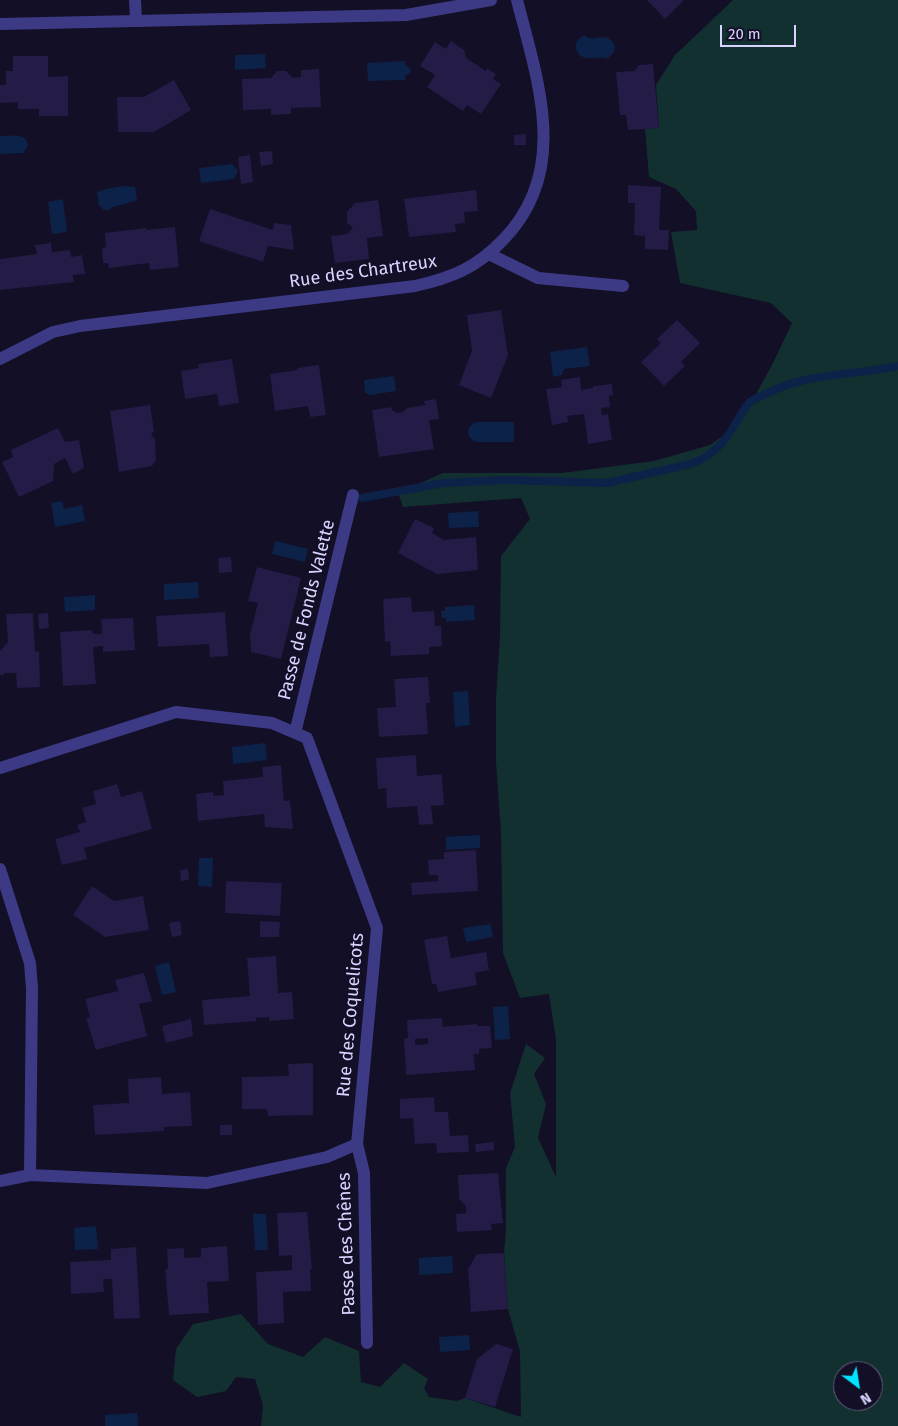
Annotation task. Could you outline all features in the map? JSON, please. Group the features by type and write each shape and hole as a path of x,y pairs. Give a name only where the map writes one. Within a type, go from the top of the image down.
{"street":[{"path":"135,0 136,21"},
{"path":"0,24 406,16 492,0"},
{"name":"Rue des Chartreux","path":"0,359 53,332 80,326 415,286 442,280 464,270 489,254 512,232 528,208 537,185 543,161 542,107 535,69 517,0"},
{"path":"489,254 538,278 623,286"},
{"name":"Passe de Fonds Valette","path":"295,733 353,495"},
{"name":"Rue des Coquelicots","path":"0,768 176,712 272,723 307,738 376,928 357,1144"},
{"path":"0,869 30,963 32,988 30,1175"},
{"path":"0,1181 30,1175 207,1183 327,1157 357,1144"},
{"name":"Passe des Chênes","path":"357,1144 364,1172 367,1343"}],"green space":[{"path":"733,0 898,0 898,1426 261,1426 263,1405 255,1379 236,1377 226,1391 197,1397 173,1380 176,1349 193,1324 241,1314 268,1344 303,1357 325,1337 359,1351 361,1382 380,1387 404,1363 428,1379 424,1388 429,1397 457,1401 465,1398 521,1417 520,1352 508,1309 504,1253 506,1168 515,1147 510,1093 526,1044 545,1058 534,1074 546,1104 538,1138 556,1177 556,1040 549,994 520,998 503,953 501,833 496,762 496,699 500,637 501,556 530,519 521,498 403,507 398,493 443,473 562,473 654,461 710,445 725,434 756,394 792,323 771,303 680,283 671,232 697,230 696,211 676,189 649,177 645,129 659,127 656,85 675,55"}],"water":[{"path":"584,35 588,38 608,38 615,46 614,52 607,59 581,56 578,53 576,44"},
{"path":"265,54 266,68 235,70 235,55"},
{"path":"405,61 405,65 411,70 405,76 405,80 368,81 367,63"},
{"path":"13,135 22,137 28,146 23,153 0,154 0,136"},
{"path":"232,164 238,171 234,179 201,183 199,168"},
{"path":"122,186 135,187 137,200 104,210 99,205 97,192"},
{"path":"63,199 67,232 52,234 48,202"},
{"path":"587,347 590,366 564,369 562,375 553,377 550,352"},
{"path":"394,376 396,391 370,395 365,393 364,380"},
{"path":"477,422 514,422 514,442 477,442 473,440 468,432 470,426"},
{"path":"62,501 64,509 82,505 85,521 55,527 51,503"},
{"path":"478,511 479,527 449,528 448,513"},
{"path":"275,541 308,549 305,562 272,554"},
{"path":"198,582 199,598 164,600 164,584"},
{"path":"95,595 95,610 65,612 64,597"},
{"path":"474,605 475,620 446,622 446,618 442,618 441,611 445,611 445,607"},
{"path":"468,691 470,725 455,727 453,692"},
{"path":"265,743 267,760 233,764 232,747"},
{"path":"480,835 480,848 446,850 446,837"},
{"path":"199,858 213,858 212,887 198,886"},
{"path":"491,924 493,937 466,942 463,928"},
{"path":"169,962 176,992 162,995 155,966"},
{"path":"508,1006 510,1039 495,1040 493,1007"},
{"path":"253,1214 266,1214 268,1250 255,1250"},
{"path":"96,1226 98,1249 75,1250 74,1228"},
{"path":"452,1256 453,1273 419,1275 419,1258"},
{"path":"469,1335 470,1350 440,1352 439,1337"},
{"path":"137,1413 138,1426 105,1426 105,1415"}],"building":[{"path":"647,0 684,0 665,19"},
{"path":"451,41 464,50 466,58 486,71 487,68 496,74 493,79 501,84 481,114 467,105 463,111 427,87 435,75 420,66 435,42 446,49"},
{"path":"13,56 48,56 48,77 68,76 68,116 39,116 39,109 18,109 18,102 0,103 0,85 6,85 6,71 13,71"},
{"path":"653,64 659,128 628,130 626,115 620,115 616,72 634,71 639,65"},
{"path":"319,69 321,107 291,108 291,114 271,115 271,109 243,110 242,79 271,78 277,71 286,71 293,78 301,77 301,70"},
{"path":"174,80 191,110 154,132 118,132 117,97 144,97"},
{"path":"526,134 526,145 514,145 514,135"},
{"path":"272,151 273,164 261,166 259,152"},
{"path":"250,155 253,182 241,184 238,157"},
{"path":"628,185 661,187 659,230 669,230 668,250 645,249 645,236 634,235 635,203 628,203"},
{"path":"476,190 478,211 464,212 465,223 455,224 456,232 409,237 404,199"},
{"path":"378,200 383,236 367,238 369,259 335,263 331,236 347,234 353,228 347,223 347,212 355,203"},
{"path":"210,209 273,230 274,223 291,225 294,250 268,246 263,262 199,241"},
{"path":"175,227 179,267 150,270 149,263 109,268 108,263 103,263 102,248 106,247 105,233"},
{"path":"51,243 52,252 70,250 71,257 82,255 85,274 73,275 74,282 0,290 0,259 37,254 35,245"},
{"path":"501,310 508,355 491,398 459,385 472,351 467,315"},
{"path":"677,320 700,343 681,362 685,366 664,386 641,362 661,343 657,339"},
{"path":"232,359 239,403 219,406 217,394 185,399 181,371 199,368 198,364"},
{"path":"319,365 326,415 310,417 308,406 275,411 270,374"},
{"path":"580,377 581,390 593,388 593,386 612,384 613,395 609,396 610,407 601,408 602,415 608,414 612,440 588,444 584,414 567,416 568,422 552,425 546,389 562,387 561,380"},
{"path":"436,399 439,419 429,420 434,449 379,457 372,410 391,407 397,413 403,412 407,408 425,405 424,401"},
{"path":"150,405 154,431 151,435 155,439 156,460 152,466 119,472 110,411"},
{"path":"58,428 65,442 79,440 84,468 73,474 65,458 54,464 53,481 19,497 2,462 13,457 11,450"},
{"path":"415,519 434,528 432,533 444,540 476,537 478,570 437,574 398,553"},
{"path":"231,557 232,572 219,573 218,558"},
{"path":"257,567 301,578 281,659 251,652 250,634 258,603 248,601"},
{"path":"411,597 412,612 434,611 435,626 441,626 442,646 429,647 429,654 391,656 390,641 385,642 383,599"},
{"path":"225,612 228,656 210,657 209,644 158,647 156,616"},
{"path":"33,613 35,652 39,651 40,687 17,688 16,673 5,673 2,676 0,674 0,651 8,642 6,614"},
{"path":"48,613 49,628 39,629 38,614"},
{"path":"133,618 135,650 103,652 103,646 93,647 96,684 63,686 60,632 92,630 93,634 102,634 101,619"},
{"path":"428,677 430,703 426,703 428,734 379,737 377,708 396,707 394,679"},
{"path":"416,755 417,776 442,774 444,805 431,806 433,824 419,825 417,806 387,808 386,788 378,789 376,758"},
{"path":"281,765 284,801 290,800 293,829 265,827 264,814 198,821 196,794 213,792 213,796 224,795 223,781 263,777 262,767"},
{"path":"117,784 121,797 142,791 152,829 84,848 87,859 62,865 55,839 80,832 77,825 86,822 82,808 96,804 93,791"},
{"path":"476,850 478,891 412,895 411,883 438,881 438,875 429,875 428,860 444,859 444,852"},
{"path":"188,869 189,880 181,881 180,870"},
{"path":"226,881 282,883 280,916 225,913"},
{"path":"92,886 114,901 143,896 149,930 105,937 73,915"},
{"path":"180,921 182,935 172,937 169,923"},
{"path":"260,921 280,922 279,937 260,937"},
{"path":"447,936 451,958 486,952 489,970 475,973 477,985 438,992 436,984 432,984 424,940"},
{"path":"276,956 278,993 292,992 294,1019 269,1021 269,1017 256,1018 256,1021 204,1025 202,1000 250,996 247,958"},
{"path":"144,973 152,1001 139,1004 147,1036 96,1050 86,1018 90,1017 85,999 118,991 115,980"},
{"path":"442,1018 443,1027 477,1024 477,1026 490,1026 492,1048 479,1049 479,1054 474,1054 475,1070 406,1075 404,1039 408,1038 407,1020","holes":["428,1038 428,1044 415,1045 415,1039"]},
{"path":"191,1019 193,1036 166,1043 162,1026"},
{"path":"313,1063 313,1115 268,1116 267,1109 242,1109 242,1077 289,1076 288,1064"},
{"path":"161,1077 162,1094 190,1092 192,1126 164,1127 164,1131 95,1135 93,1105 129,1103 128,1079"},
{"path":"434,1097 435,1112 448,1112 450,1136 468,1135 469,1152 437,1153 436,1143 415,1144 413,1118 400,1119 400,1099"},
{"path":"220,1125 232,1125 232,1135 220,1135"},
{"path":"494,1142 494,1150 476,1152 475,1144"},
{"path":"498,1173 503,1223 491,1224 492,1230 457,1232 456,1214 466,1213 466,1206 459,1199 458,1175"},
{"path":"307,1212 312,1269 310,1269 311,1291 283,1292 284,1323 258,1325 256,1272 292,1270 292,1255 279,1256 277,1213"},
{"path":"227,1246 229,1281 207,1282 209,1313 169,1315 165,1269 168,1269 167,1249 184,1248 184,1258 201,1257 201,1248"},
{"path":"136,1247 140,1318 114,1319 112,1279 103,1279 104,1292 71,1294 70,1262 111,1260 111,1249"},
{"path":"504,1253 508,1309 471,1312 468,1269 477,1254"},
{"path":"496,1344 513,1349 495,1407 465,1398 477,1359"}],"waterway":[{"path":"362,498 443,483 507,480 607,483 690,464 707,456 721,444 741,413 750,402 757,398 796,382 813,378 898,366"}]}
